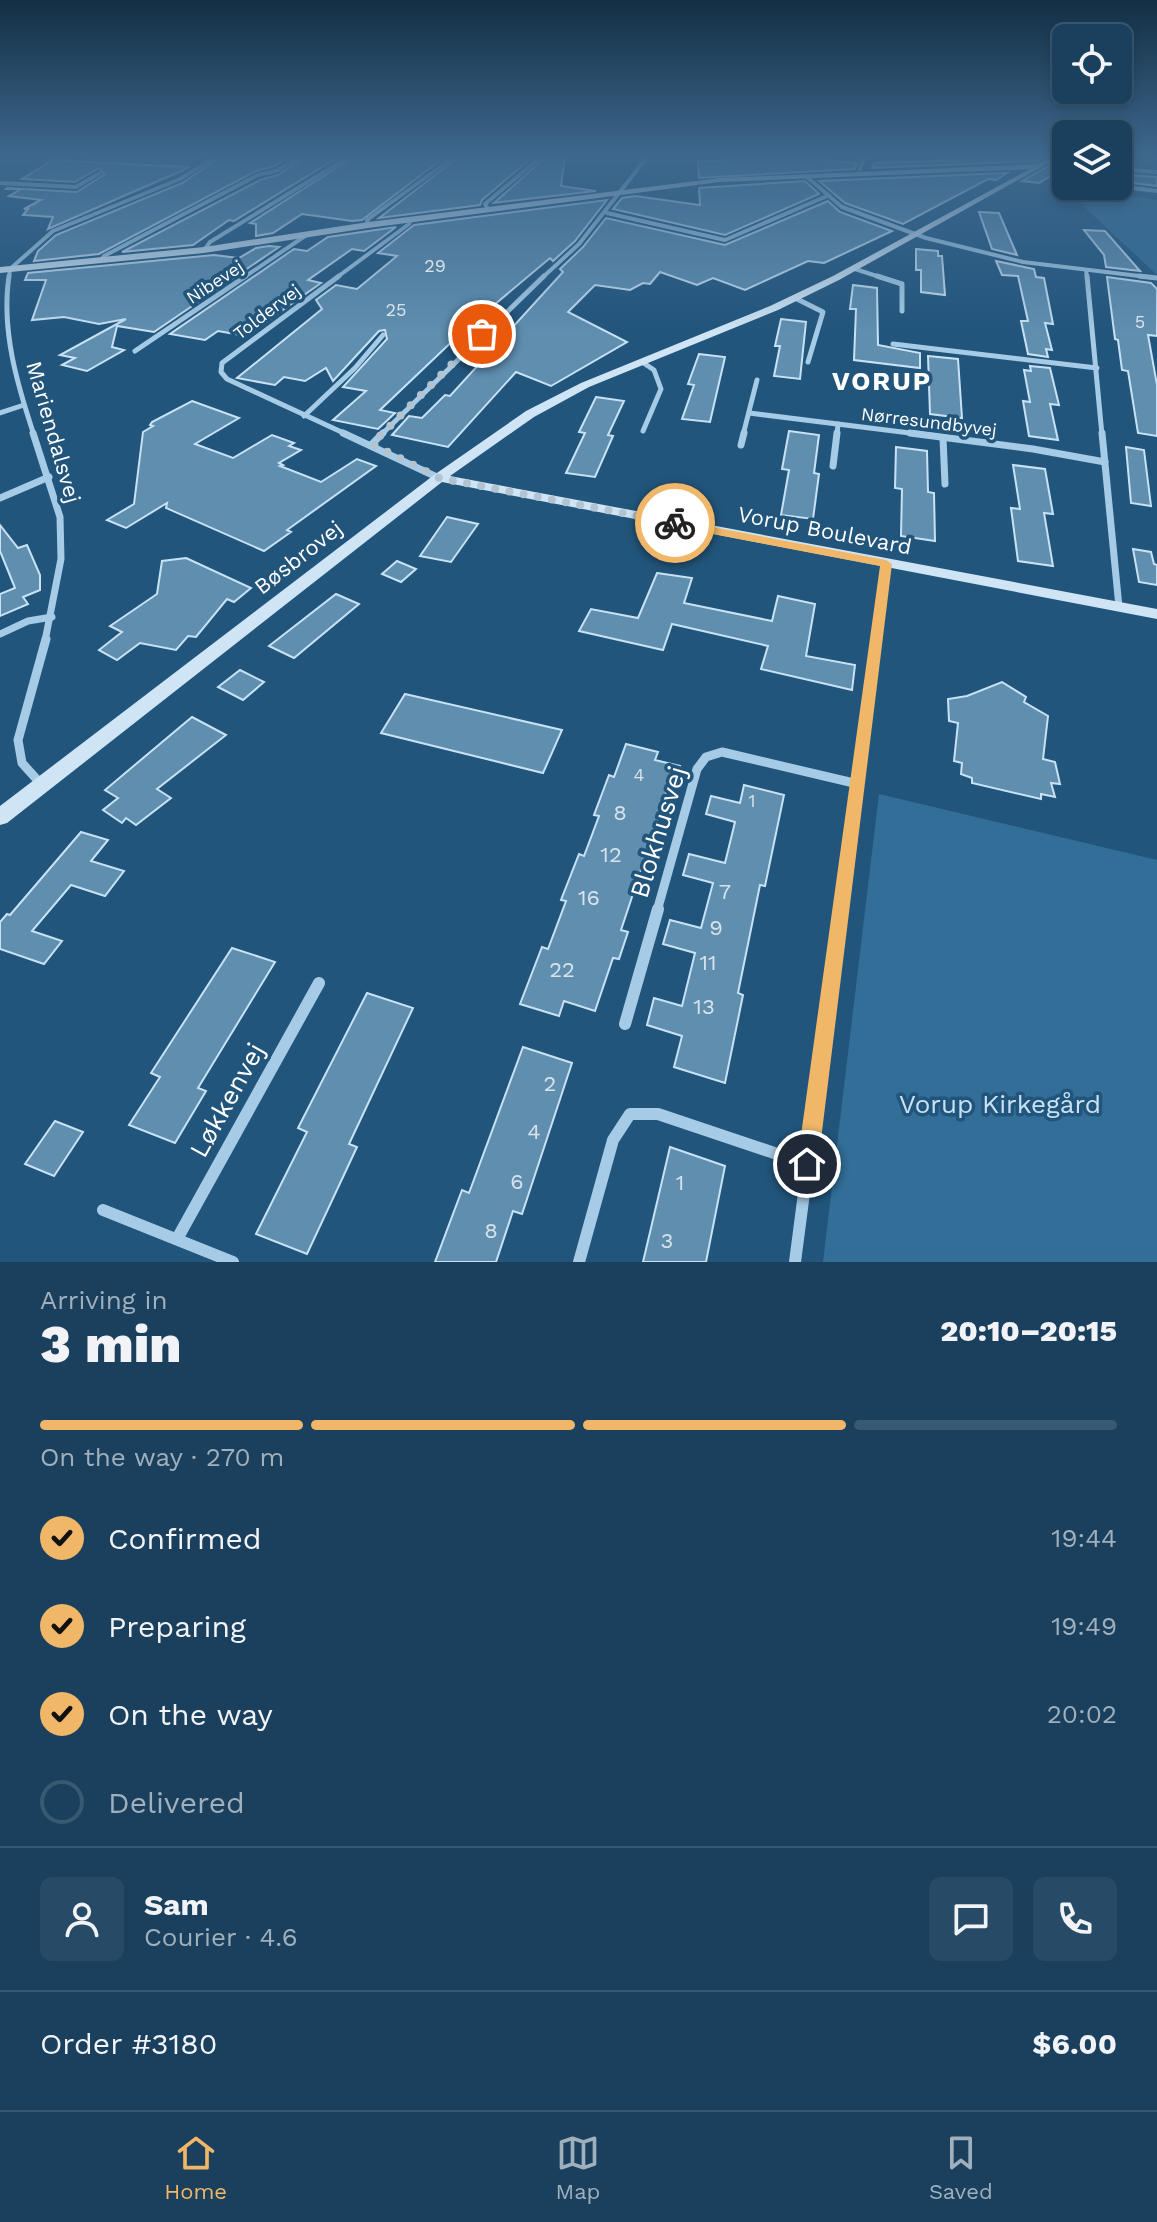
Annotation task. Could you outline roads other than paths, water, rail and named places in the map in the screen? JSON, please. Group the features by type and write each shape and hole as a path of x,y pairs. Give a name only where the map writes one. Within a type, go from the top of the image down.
{"street":[{"path":"10,269 53,231 92,215"},
{"path":"100,261 104,256 182,215"},
{"path":"204,250 210,242 254,215"},
{"path":"368,225 367,220 374,215"},
{"path":"0,270 204,250 443,215"},
{"path":"372,444 605,215"},
{"path":"617,215 725,240 783,215"},
{"path":"860,215 916,235 995,256 1157,278"},
{"name":"Bøsbrovej","path":"0,817 439,478 530,414 585,385 795,298 952,215"},
{"name":"Toldervej","path":"411,219 409,224 222,363 221,372 227,379 372,444 439,478"},
{"name":"Nibevej","path":"135,351 308,234"},
{"name":"Mariendalsvej","path":"10,269 5,304 6,346 60,517 61,559 52,617 18,740 22,763 41,784"},
{"path":"855,269 902,284 902,311"},
{"path":"1086,270 1119,607"},
{"path":"795,298 823,312 820,334 812,342 808,362"},
{"path":"304,416 355,368 383,335"},
{"path":"893,344 1097,368"},
{"path":"642,362 654,370 661,389 643,431"},
{"path":"741,445 757,380"},
{"path":"0,413 24,405"},
{"name":"Nørresundbyvej","path":"749,413 1105,462"},
{"path":"833,466 838,424"},
{"path":"943,438 945,484"},
{"path":"0,498 49,477"},
{"name":"Vorup Boulevard","path":"439,478 1157,614"},
{"path":"795,1262 886,564"},
{"path":"0,634 28,621 52,617"},
{"name":"Blokhusvej","path":"625,1024 697,769 706,757 722,752 858,784"},
{"name":"Løkkenvej","path":"177,1239 319,983"},
{"path":"579,1262 613,1140 630,1114 658,1114 807,1164"},
{"path":"103,1210 233,1262"}],"district":[{"name":"VORUP","path":"882,381"}],"park label":[{"name":"Vorup Kirkegård","path":"1000,1104"}]}
